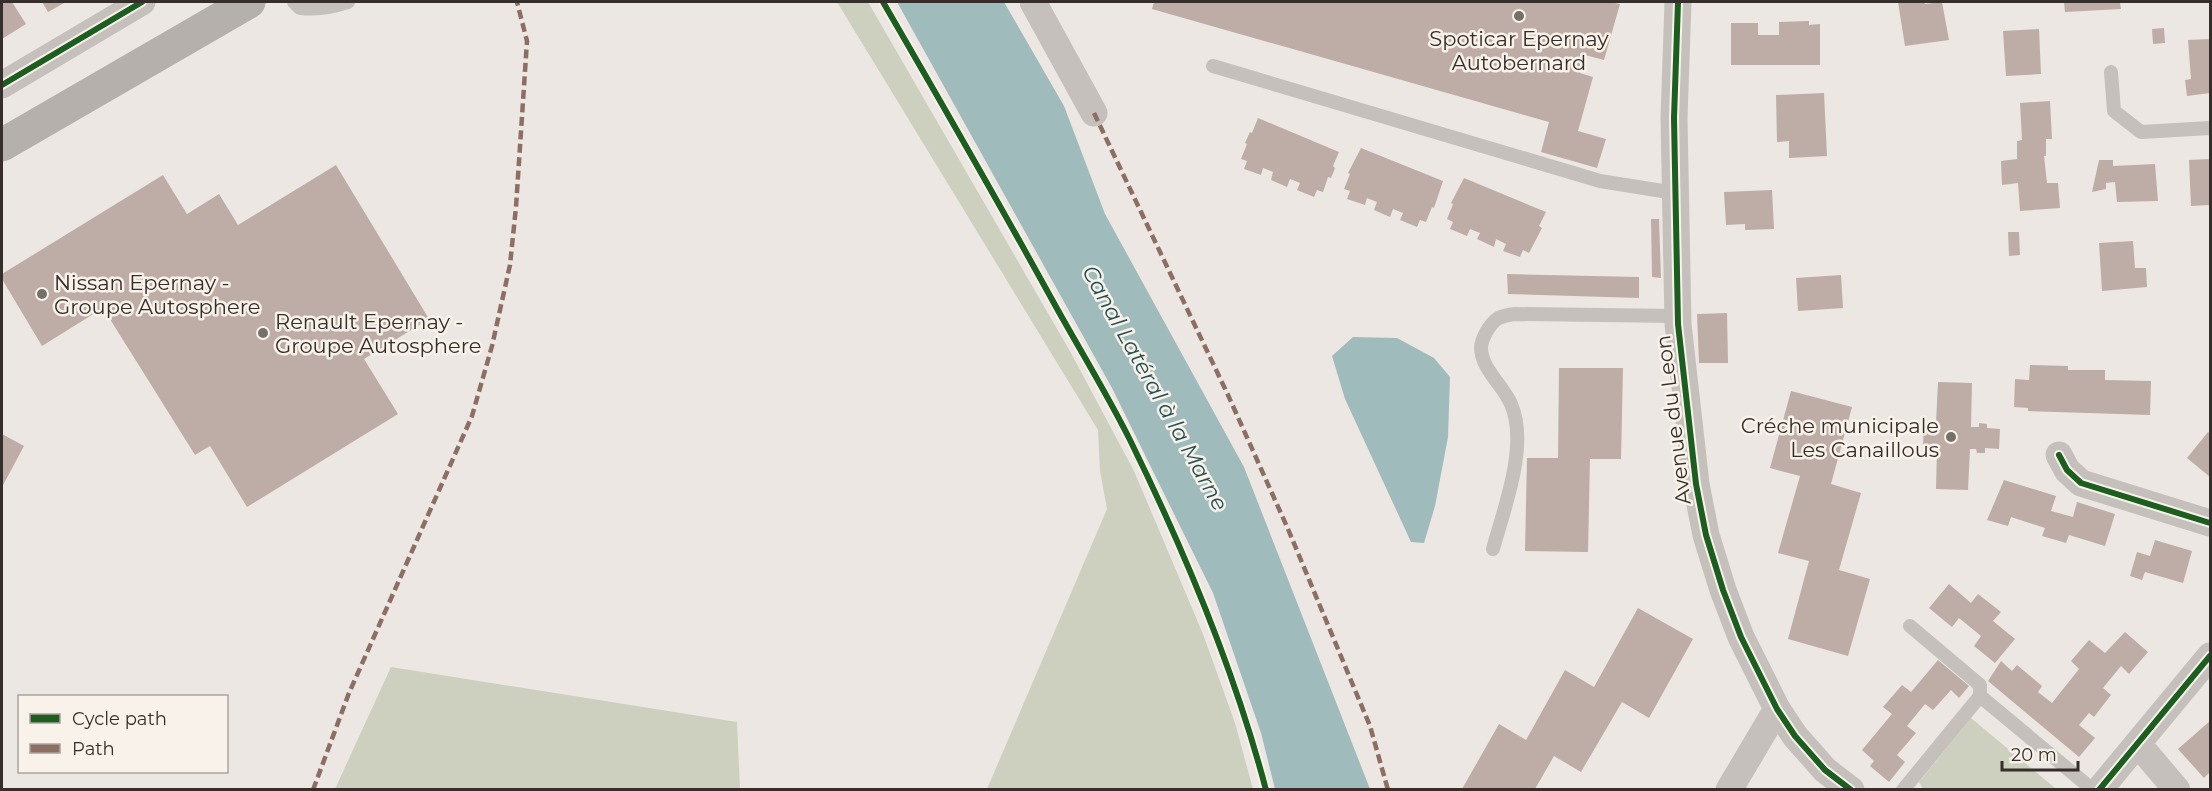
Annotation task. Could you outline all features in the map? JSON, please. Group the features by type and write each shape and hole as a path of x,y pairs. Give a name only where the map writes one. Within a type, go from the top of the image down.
{"main road":[{"path":"2,145 222,12 249,2"}],"street":[{"path":"2,85 142,2"},
{"path":"1033,2 1094,113"},
{"name":"Avenue du Leon","path":"1678,2 1674,118 1678,316 1695,484 1706,535 1741,637 1777,709 1795,736 1825,770 1851,789"},
{"path":"2059,456 2067,470 2081,483 2211,523"},
{"path":"2099,789 2211,656"},
{"path":"1729,789 1777,709"},
{"path":"2138,744 2177,789"}],"lane":[{"path":"294,2 300,9 315,10 348,2"},
{"path":"1213,66 1600,181 1675,193"},
{"path":"2111,72 2114,111 2141,132 2211,128"},
{"path":"1493,549 1514,468 1518,436 1511,405 1488,369 1481,348 1484,335 1497,319 1514,314 1678,316"},
{"path":"1903,789 1980,696 1980,685 1910,626"},
{"path":"1980,696 2092,789"}],"green space":[{"path":"837,2 868,2 1071,353 1134,471 1203,634 1235,723 1253,789 987,789 1107,509 1100,471 1098,430"},
{"path":"391,667 737,722 740,789 335,789"},
{"path":"1971,718 2057,789 1923,789 1919,782"}],"water":[{"name":"Canal Latéral à la Marne","path":"897,2 1004,2 1064,106 1105,214 1244,467 1370,789 1275,789 1261,733 1213,593 1112,388"},
{"path":"1353,337 1397,338 1434,358 1450,377 1448,437 1435,506 1424,543 1411,542 1345,399 1332,356"}],"building":[{"path":"2,2 12,2 26,24 2,39"},
{"path":"42,2 66,2 48,12"},
{"path":"1154,2 1610,2 1620,4 1604,60 1585,55 1580,73 1593,77 1578,131 1606,139 1597,168 1541,152 1549,122 1152,9"},
{"path":"1898,2 1924,2 1925,4 1942,2 1949,40 1905,46"},
{"path":"2064,2 2120,2 2121,9 2065,12"},
{"path":"1809,21 1809,25 1820,24 1820,65 1731,65 1731,23 1758,23 1758,35 1779,35 1779,22"},
{"path":"2164,28 2165,43 2153,44 2152,29"},
{"path":"2039,29 2041,74 2006,76 2003,31"},
{"path":"2210,39 2210,93 2187,96 2185,80 2191,79 2188,40"},
{"path":"1824,93 1827,156 1789,158 1789,141 1777,142 1776,95"},
{"path":"2050,101 2052,139 2046,139 2046,156 2044,156 2047,183 2058,183 2060,208 2020,211 2018,183 2002,185 2001,161 2017,159 2017,141 2022,140 2020,103"},
{"path":"1258,118 1339,152 1331,178 1328,177 1323,192 1317,190 1314,197 1297,190 1300,183 1290,179 1287,187 1271,180 1273,172 1263,168 1261,175 1244,169 1247,161 1241,159 1247,144 1245,143"},
{"path":"1361,148 1443,181 1434,208 1432,207 1426,222 1420,220 1417,227 1400,220 1403,213 1393,209 1390,217 1374,210 1377,202 1367,198 1365,205 1347,199 1350,191 1344,189 1350,174 1348,173"},
{"path":"2210,159 2210,205 2191,206 2189,160"},
{"path":"2099,160 2113,160 2113,166 2155,164 2158,201 2117,202 2115,182 2106,183 2106,189 2092,192"},
{"name":"Renault Epernay - Groupe Autosphere","path":"336,165 429,319 364,359 398,414 247,507 210,446 195,455 103,308 42,346 2,279 2,274 163,175 187,214 219,194 238,225"},
{"path":"1464,178 1546,212 1539,226 1542,228 1529,253 1523,250 1520,257 1503,251 1506,244 1496,239 1494,247 1477,239 1480,233 1470,229 1467,236 1450,229 1453,222 1447,219 1453,204 1451,203"},
{"path":"1772,190 1774,229 1745,230 1745,224 1726,225 1724,192"},
{"path":"1651,219 1659,219 1661,278 1652,277"},
{"path":"2008,232 2019,232 2020,255 2009,256"},
{"path":"2133,241 2135,268 2146,268 2147,287 2102,291 2099,243"},
{"path":"1507,274 1639,277 1639,298 1508,294"},
{"path":"1841,275 1843,308 1798,311 1796,278"},
{"path":"1727,313 1728,363 1699,363 1697,314"},
{"path":"2030,365 2068,366 2068,370 2105,370 2105,380 2151,381 2150,415 2028,411 2028,408 2014,407 2015,379 2029,380"},
{"path":"1559,368 1623,368 1621,459 1590,459 1588,552 1525,551 1527,458 1558,458"},
{"path":"1938,382 1972,383 1971,427 1979,427 1979,423 1987,424 1987,428 2000,429 1999,449 1985,448 1985,453 1977,453 1976,449 1970,449 1968,490 1936,489 1937,447 1923,446 1924,422 1936,423"},
{"path":"1791,391 1852,407 1831,484 1861,493 1839,570 1870,579 1848,656 1788,639 1809,561 1778,553 1800,476 1770,468"},
{"path":"2208,432 2210,434 2210,477 2187,458"},
{"path":"2,434 24,446 2,487"},
{"path":"2004,480 2056,496 2051,511 2073,517 2077,502 2115,514 2105,546 2069,535 2066,543 2042,536 2045,528 2011,517 2008,526 1987,520"},
{"path":"2155,540 2192,551 2183,583 2145,572 2142,580 2130,576 2137,552 2150,556"},
{"path":"1949,584 1971,603 1978,594 2001,612 1993,621 2015,639 1995,663 1974,646 1981,636 1959,618 1952,627 1929,608"},
{"path":"1638,608 1693,639 1649,718 1622,702 1581,772 1554,756 1535,789 1462,789 1499,724 1526,740 1565,670 1594,687"},
{"path":"2125,632 2148,652 2129,674 2121,666 2103,688 2111,695 2094,717 2089,713 2079,725 2095,738 2079,757 1988,681 2001,661 2012,671 2017,665 2042,686 2038,692 2052,703 2079,669 2071,661 2089,640 2105,653"},
{"path":"1938,660 1969,686 1959,698 1951,690 1933,710 1925,704 1907,726 1916,733 1897,755 1905,762 1889,782 1870,766 1874,761 1862,750 1892,714 1883,707 1902,685 1911,692"},
{"path":"2210,721 2210,772 2204,778 2178,749"}],"marked path":[{"path":"313,790 349,693 472,416 492,346 510,265 516,207 527,41 517,2"},
{"path":"1094,113 1228,395 1288,529 1370,726 1388,790"}],"cycle path":[{"path":"2,85 142,2"},
{"path":"883,2 1130,440 1207,611 1239,700 1266,790"},
{"path":"1678,2 1674,118 1678,324 1696,484 1706,535 1741,637 1777,709 1795,736 1825,770 1851,790"},
{"path":"2059,455 2067,470 2081,483 2210,523"},
{"path":"2099,790 2210,656"}],"place":[{"name":"Spoticar Epernay Autobernard","path":"1519,16"},
{"name":"Nissan Epernay - Groupe Autosphere","path":"42,294"},
{"name":"Renault Epernay - Groupe Autosphere","path":"263,333"},
{"name":"Créche municipale Les Canaillous","path":"1951,437"}]}
